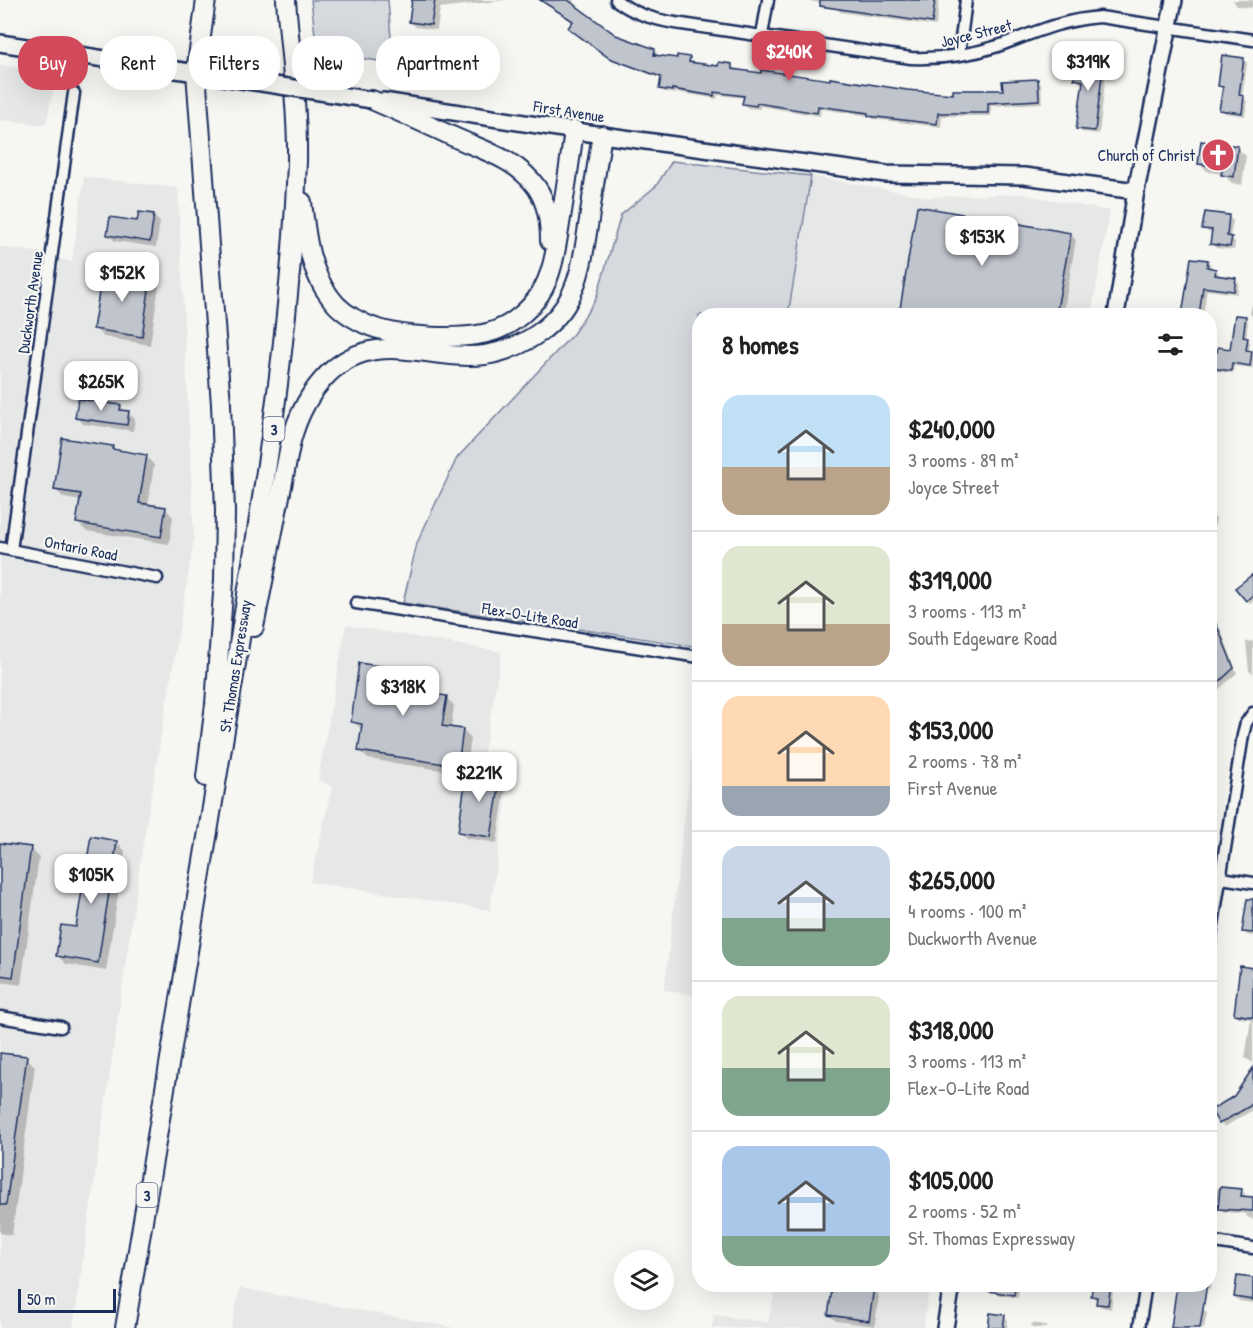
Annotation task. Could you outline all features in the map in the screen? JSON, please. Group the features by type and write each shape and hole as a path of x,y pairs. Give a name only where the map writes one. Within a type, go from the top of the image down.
{"highway":[{"path":"201,36 206,0"},
{"name":"St. Thomas Expressway","path":"125,1328 231,697 275,417 289,291 297,159 286,0"},
{"path":"171,1061 215,704 224,580 225,511 221,404 197,90"},
{"path":"372,99 493,153 522,171 537,188 550,224 550,258 545,282"},
{"path":"297,159 310,255 319,279 330,298 347,314 367,325 394,332 462,338 502,328 523,313 540,293 556,249 574,130"},
{"path":"231,697 253,632 295,425 311,393 339,364 371,350 401,348 457,355 484,355 511,348 529,340 544,329 562,310 571,296 578,276 602,135"}],"main road":[{"path":"1117,308 1136,191 1174,0"},
{"name":"First Avenue","path":"0,43 189,71"},
{"name":"First Avenue","path":"280,86 602,135 886,174 1024,176 1136,191"},
{"path":"945,1328 951,1292"}],"street":[{"name":"Joyce Street","path":"615,0 645,17 911,58 935,58 995,47 1055,24 1100,17 1253,40"},
{"path":"762,35 768,0"},
{"path":"958,54 966,0"},
{"name":"Duckworth Avenue","path":"5,549 74,93"},
{"name":"Ontario Road","path":"5,549 157,578"},
{"name":"Flex-O-Lite Road","path":"356,603 692,656"},
{"path":"1217,862 1243,735 1246,723 1253,713"},
{"path":"1217,877 1253,883"},
{"path":"0,1017 61,1027"},
{"path":"1217,1242 1253,1248"},
{"path":"1139,1328 1145,1292"}],"shaded area":[{"path":"311,0 388,0 391,36 376,36 376,61 364,59 364,36 315,36"},
{"path":"0,65 18,68 18,90 53,90 46,125 0,120"},
{"path":"672,161 811,176 789,308 692,308 692,646 403,603 417,543 457,458 573,334 596,299 621,215 656,186"},
{"path":"811,176 929,197 1021,194 1110,211 1092,308 789,308"},
{"path":"84,177 178,188 194,540 142,850 73,1328 0,1328 0,247 37,252 72,262"},
{"path":"346,625 502,652 480,774 509,778 490,910 310,882 332,787 318,780"},
{"path":"692,756 692,995 664,990"},
{"path":"240,1288 455,1328 231,1328"},
{"path":"775,1292 929,1292 923,1328 712,1328 714,1315 768,1322"}],"building":[{"path":"412,0 435,0 431,25 409,22"},
{"path":"540,0 568,0 616,35 655,49 654,55 690,57 689,62 718,66 719,62 732,64 732,69 761,73 761,70 953,94 953,90 1003,90 1002,81 1038,79 1039,100 988,103 988,113 938,113 937,124 868,116 868,113 818,106 817,113 757,103 756,106 742,104 744,96 714,92 714,96 659,89 661,77 609,58 568,28 573,21"},
{"path":"820,0 935,0 932,23 820,6"},
{"path":"1078,54 1095,56 1094,67 1103,68 1095,131 1076,129 1083,81 1074,79"},
{"path":"1222,55 1244,58 1239,95 1244,96 1242,113 1219,110 1223,87 1218,86"},
{"name":"Church of Christ","path":"1201,141 1238,146 1234,177 1221,175 1223,167 1198,164"},
{"path":"917,206 1071,233 1057,308 900,308"},
{"path":"139,212 154,214 150,242 107,235 110,217 137,221"},
{"path":"1205,212 1229,215 1227,236 1232,237 1230,247 1210,244 1212,230 1202,229"},
{"path":"1191,258 1208,260 1207,267 1216,269 1215,275 1236,278 1234,291 1203,287 1200,308 1183,308"},
{"path":"103,269 151,276 142,337 93,329"},
{"path":"1235,315 1246,316 1243,337 1248,338 1246,350 1252,351 1250,366 1232,363 1231,371 1217,369 1218,347 1230,349"},
{"path":"78,399 121,405 120,410 129,411 127,425 75,418"},
{"path":"62,438 113,446 112,449 147,455 139,503 166,507 161,537 76,523 81,494 54,490"},
{"path":"1253,574 1253,595 1246,601 1235,588"},
{"path":"1217,626 1234,668 1217,684"},
{"path":"359,663 424,673 422,692 447,696 442,726 463,729 458,766 358,751 362,724 351,722"},
{"path":"467,770 501,775 491,837 458,832"},
{"path":"91,836 117,841 98,963 56,956 61,925 76,927"},
{"path":"0,843 31,847 13,977 0,975"},
{"path":"1247,899 1253,899 1253,933 1242,932"},
{"path":"1240,966 1253,968 1253,1017 1234,1014"},
{"path":"0,1053 27,1056 6,1205 0,1205"},
{"path":"1253,1068 1253,1102 1219,1124 1217,1106 1234,1096"},
{"path":"1220,1187 1242,1189 1241,1196 1253,1197 1253,1211 1218,1209"},
{"path":"1237,1276 1253,1278 1253,1300 1234,1297"},
{"path":"832,1292 873,1292 869,1321 828,1315"},
{"path":"995,1292 1015,1292 1014,1295"},
{"path":"1092,1292 1110,1292 1108,1305 1096,1304 1097,1297 1091,1296"},
{"path":"1176,1292 1206,1292 1200,1328 1171,1328"},
{"path":"990,1313 1005,1315 1003,1328 988,1328"}],"place":[{"name":"Church of Christ","path":"1218,155"}]}
